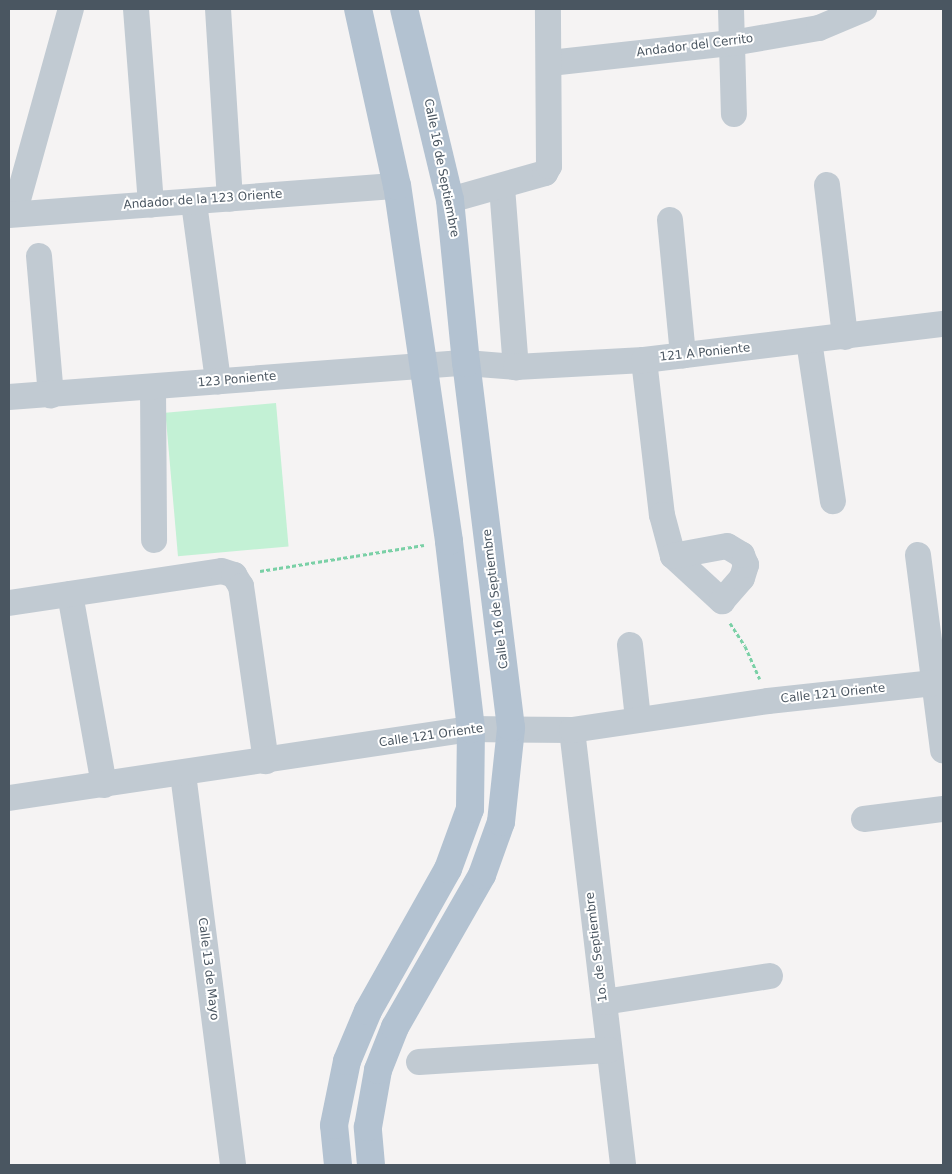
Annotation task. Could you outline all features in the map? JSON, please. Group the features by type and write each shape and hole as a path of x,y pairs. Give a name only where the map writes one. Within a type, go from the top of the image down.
{"main road":[{"path":"338,1165 334,1125 347,1061 368,1011 448,869 470,809 471,729 449,541 397,186 358,9"},
{"name":"Calle 16 de Septiembre","path":"371,1165 368,1127 378,1070 395,1027 482,875 501,822 511,728 466,363 450,200 404,9"}],"street":[{"path":"11,215 71,9"},
{"path":"136,9 150,204"},
{"path":"218,9 230,199"},
{"path":"450,200 502,187 545,173 550,166 548,9"},
{"path":"731,9 734,114"},
{"name":"Andador del Cerrito","path":"550,63 732,42 864,9"},
{"path":"827,185 845,337"},
{"name":"Andador de la 123 Oriente","path":"11,215 150,204 194,203 397,186"},
{"path":"502,187 516,367"},
{"path":"194,203 218,381"},
{"path":"670,220 683,355"},
{"path":"39,256 51,395"},
{"name":"121 A Poniente","path":"466,363 516,367 644,360 943,324"},
{"path":"808,341 833,501"},
{"path":"644,360 661,506 673,556 722,601 742,578 746,565 742,555 727,546 673,556"},
{"name":"123 Poniente","path":"9,398 218,381 423,368 466,363"},
{"path":"153,387 154,540"},
{"path":"918,554 939,682 943,750"},
{"path":"9,602 222,571 234,575 241,586 266,761"},
{"path":"70,594 104,785"},
{"path":"630,645 638,719"},
{"name":"Calle 121 Oriente","path":"9,798 183,774 471,729 572,730 768,701 939,682"},
{"name":"1o. de Septiembre","path":"572,730 623,1165"},
{"name":"Calle 13 de Mayo","path":"183,774 232,1165"},
{"path":"864,819 943,809"},
{"path":"604,1002 770,976"},
{"path":"419,1062 609,1050"}],"path":[{"path":"234,575 449,541"},
{"path":"722,601 729,623 752,660 768,701"}],"green space":[{"path":"276,403 289,546 178,556 165,413"}]}
